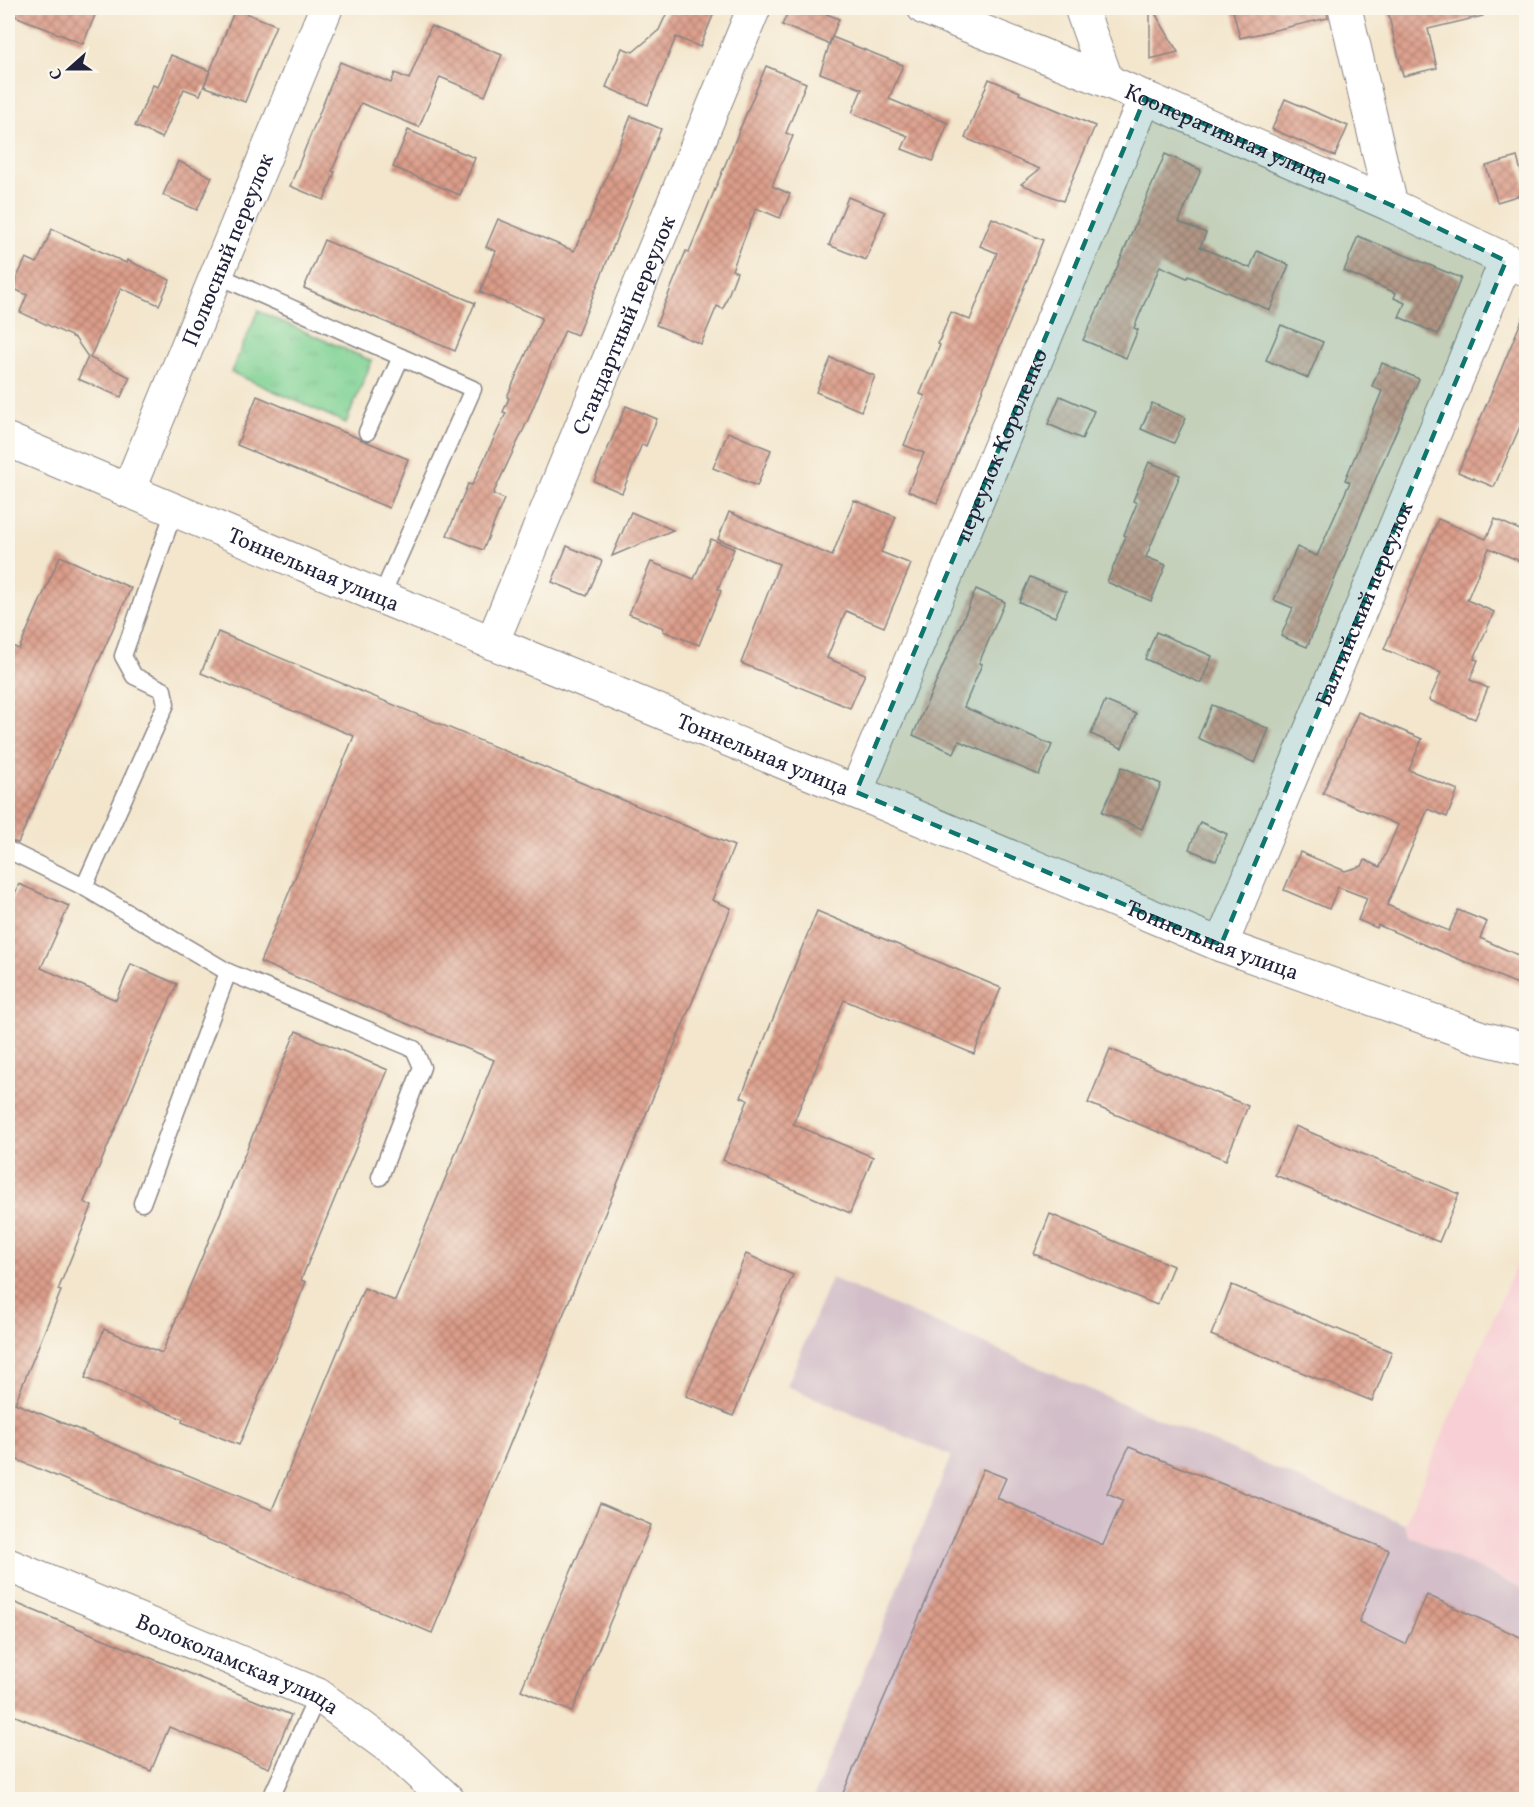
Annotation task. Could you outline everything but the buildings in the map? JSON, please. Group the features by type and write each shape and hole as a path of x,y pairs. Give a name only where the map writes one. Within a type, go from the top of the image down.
{"street":[{"name":"Полюсный переулок","path":"128,491 326,8"},
{"name":"Стандартный переулок","path":"492,643 754,8"},
{"name":"Кооперативная улица","path":"924,8 1107,81 1391,205 1516,266"},
{"path":"1081,8 1107,81"},
{"path":"1345,8 1391,205"},
{"name":"переулок Короленко","path":"856,792 1145,98"},
{"name":"Балтийский переулок","path":"1221,945 1516,266"},
{"name":"Тоннельная улица","path":"8,440 1221,945 1482,1038 1527,1049"},
{"name":"Волоколамская улица","path":"8,1565 318,1695 393,1750 448,1800"}],"lane":[{"path":"217,275 473,389 381,597"},
{"path":"367,432 401,357"},
{"path":"84,888 166,704 162,690 134,676 123,656 174,511"},
{"path":"8,850 84,888 228,972 414,1049 422,1067 380,1177"},
{"path":"142,1203 228,972"},
{"path":"270,1800 318,1695"}],"highlighted area":[{"path":"1145,98 1391,205 1506,261 1221,945 856,792"}],"shaded area":[{"path":"1526,1242 1526,1591 1409,1536 1404,1524"},
{"path":"831,1278 1404,1524 1409,1536 1526,1591 1526,1772 1515,1799 813,1799 951,1456 787,1386"}],"green space":[{"path":"258,311 372,361 346,423 231,372"}]}
